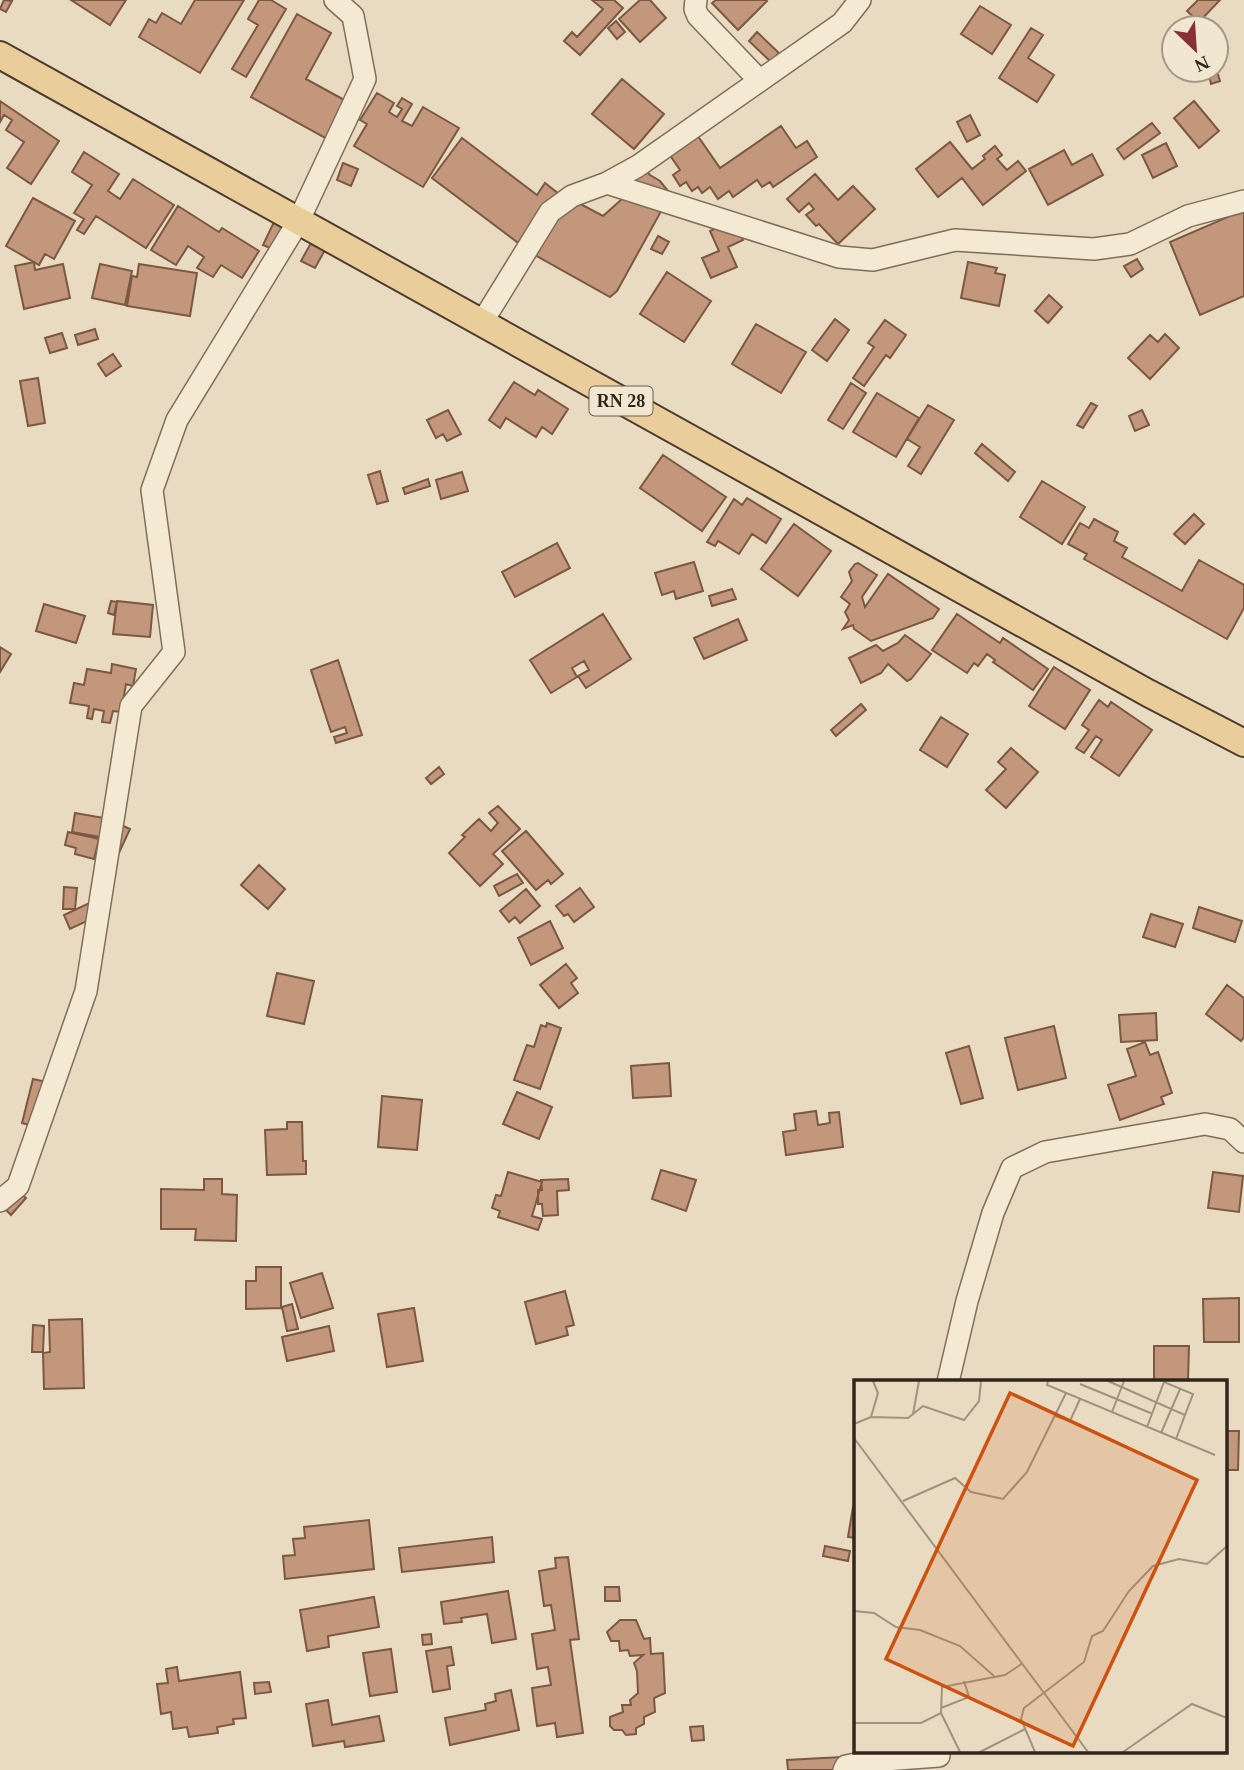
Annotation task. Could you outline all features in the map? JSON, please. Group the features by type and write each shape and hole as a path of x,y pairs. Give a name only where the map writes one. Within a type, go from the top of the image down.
{"main road":[{"name":"RN 28","path":"0,55 481,324 1244,743"}],"street":[{"path":"0,1201 18,1186 86,991 131,706 174,652 152,490 177,420 298,222 365,79 353,16 335,0"},
{"path":"696,0 695,9 698,16 759,80"},
{"path":"481,324 550,212 572,196 607,183 638,166 842,23 860,0"},
{"path":"607,183 839,257 873,260 955,240 1094,249 1130,244 1188,216 1244,201"},
{"path":"948,1380 967,1301 993,1213 1012,1168 1045,1152 1205,1124 1230,1129 1244,1142"},
{"path":"844,1770 846,1766 871,1761 939,1759"}],"building":[{"path":"4,0 12,1 6,12 0,9"},
{"path":"71,0 126,0 110,25"},
{"path":"195,0 244,0 200,73 139,37 149,19 156,23 162,13 181,24"},
{"path":"259,0 271,0 286,9 246,77 232,69 258,25 248,19"},
{"path":"592,0 614,0 623,8 580,55 564,41 572,32 577,37 603,9"},
{"path":"640,0 650,0 666,18 640,42 619,19"},
{"path":"716,0 767,1 738,30 712,3"},
{"path":"1198,0 1220,0 1207,14 1190,14 1187,11"},
{"path":"980,6 1011,25 992,54 961,34"},
{"path":"297,14 331,33 306,79 348,102 327,139 251,97"},
{"path":"616,21 625,32 617,39 608,28"},
{"path":"1031,28 1043,35 1028,58 1054,75 1037,102 999,78"},
{"path":"757,32 779,53 771,62 749,41"},
{"path":"622,79 664,114 634,149 592,114"},
{"path":"377,93 394,103 389,112 397,117 402,109 397,106 402,98 412,104 402,121 412,126 423,107 459,128 423,187 354,146 367,124 360,120"},
{"path":"0,101 59,141 31,184 7,168 24,142 6,130 12,120 4,115 0,122"},
{"path":"1194,101 1219,131 1199,148 1174,118"},
{"path":"970,115 980,135 967,142 957,122"},
{"path":"1152,123 1160,133 1124,159 1117,149"},
{"path":"781,126 796,148 807,141 817,157 773,187 770,182 762,187 757,180 733,197 729,191 718,199 710,187 702,193 698,187 692,191 686,182 680,186 673,175 680,170 667,151 695,132 720,168"},
{"path":"462,138 537,195 545,183 559,194 521,245 432,178"},
{"path":"950,142 972,169 985,159 983,156 995,146 1002,155 997,159 1007,170 1018,161 1026,171 983,205 962,178 938,197 916,169"},
{"path":"1166,143 1177,166 1153,178 1142,155"},
{"path":"1064,150 1072,165 1092,154 1103,175 1048,205 1029,169"},
{"path":"84,152 119,174 108,191 120,199 133,179 174,205 146,248 96,216 84,234 77,230 84,219 74,213 92,185 72,172"},
{"path":"343,163 358,169 351,186 337,180"},
{"path":"644,168 660,181 689,217 665,204 617,291 610,297 535,255 561,209 573,200 603,216 631,191 625,184"},
{"path":"815,174 838,200 853,186 875,209 838,244 806,215 814,209 809,203 799,212 787,199"},
{"path":"33,198 75,221 54,259 45,254 39,265 6,246"},
{"path":"178,206 219,232 222,228 259,251 242,278 221,265 213,277 197,268 204,257 188,246 176,265 151,250"},
{"path":"1244,210 1244,296 1200,315 1170,242"},
{"path":"734,220 743,240 728,247 737,267 711,278 702,258 719,251 710,231"},
{"path":"274,222 287,228 277,251 263,245"},
{"path":"658,236 669,242 662,254 651,249"},
{"path":"311,243 325,250 315,268 301,261"},
{"path":"1137,259 1143,269 1131,277 1124,266"},
{"path":"34,262 35,270 63,264 70,298 24,309 15,266"},
{"path":"968,262 997,268 995,273 1005,275 999,306 961,298"},
{"path":"100,264 132,271 125,305 92,298"},
{"path":"139,264 197,273 190,316 127,306 132,276 137,277"},
{"path":"667,272 711,301 684,342 640,314"},
{"path":"1049,295 1062,307 1048,323 1035,311"},
{"path":"835,319 849,330 827,361 812,350"},
{"path":"885,320 906,335 890,358 886,355 864,386 853,378 874,347 868,343"},
{"path":"756,324 806,352 781,393 732,364"},
{"path":"95,329 98,339 78,345 75,335"},
{"path":"62,333 67,348 50,353 45,338"},
{"path":"1165,334 1179,348 1150,379 1128,358 1150,335 1158,342"},
{"path":"113,354 121,366 106,376 98,364"},
{"path":"38,378 45,423 28,426 20,381"},
{"path":"514,382 535,395 538,390 568,409 552,434 542,427 536,437 506,418 500,428 489,420"},
{"path":"851,383 866,393 843,429 828,420"},
{"path":"877,393 919,418 896,457 853,432"},
{"path":"1091,403 1097,406 1083,428 1077,425"},
{"path":"928,405 954,420 921,474 908,466 920,447 907,439"},
{"path":"448,410 461,434 447,441 443,434 436,438 427,420"},
{"path":"1142,410 1149,425 1135,431 1129,416"},
{"path":"982,444 1015,472 1008,481 975,453"},
{"path":"663,455 726,497 702,531 640,488"},
{"path":"380,471 388,501 377,504 368,475"},
{"path":"462,472 468,491 441,499 436,480"},
{"path":"428,479 430,486 405,494 403,488"},
{"path":"1042,481 1085,507 1062,544 1020,517"},
{"path":"747,498 781,519 766,543 752,534 739,554 718,541 715,546 707,542 734,499 742,505"},
{"path":"1194,514 1204,524 1185,544 1174,534"},
{"path":"1094,519 1118,532 1114,541 1127,548 1122,557 1182,591 1199,560 1244,585 1244,608 1227,639 1084,559 1087,554 1068,544 1080,523 1089,528"},
{"path":"794,524 831,551 798,596 761,569"},
{"path":"557,543 570,568 515,597 502,572"},
{"path":"694,562 703,591 676,599 674,591 662,595 655,573"},
{"path":"858,563 877,575 862,597 865,607 888,574 939,609 933,618 871,641 854,629 853,625 843,629 849,620 845,612 850,604 841,597 852,581 849,572"},
{"path":"732,589 736,599 712,606 709,596"},
{"path":"111,601 117,602 114,615 108,613"},
{"path":"117,601 153,605 150,637 113,634"},
{"path":"44,604 85,616 76,643 36,631"},
{"path":"603,614 631,659 586,688 578,676 589,670 584,661 572,668 577,677 551,693 530,660"},
{"path":"957,614 1000,643 1003,638 1048,669 1033,690 993,662 995,660 987,654 978,666 974,663 967,673 932,650"},
{"path":"738,619 747,640 704,659 694,638"},
{"path":"905,635 931,654 911,679 907,681 888,664 881,673 861,683 849,658 876,645 883,651 898,643"},
{"path":"0,647 11,654 0,672"},
{"path":"338,660 362,735 336,743 334,737 347,733 345,727 331,732 311,670"},
{"path":"112,664 136,669 133,686 126,684 121,712 113,711 110,723 102,722 104,711 94,709 92,719 87,718 89,706 70,703 74,683 84,685 87,669 111,673"},
{"path":"1054,667 1090,690 1065,729 1029,706"},
{"path":"1099,700 1108,707 1111,702 1152,730 1119,776 1091,757 1102,740 1096,736 1084,753 1076,748 1089,730 1082,725"},
{"path":"861,704 866,710 836,736 831,730"},
{"path":"941,717 968,734 947,767 920,750"},
{"path":"1011,748 1038,772 1006,808 986,790 1006,769 998,762"},
{"path":"439,767 444,774 431,784 426,778"},
{"path":"498,806 520,829 493,854 503,864 480,886 449,853 465,837 462,835 479,819 491,831 498,823 489,813"},
{"path":"75,813 104,818 100,837 72,832"},
{"path":"119,824 130,829 119,853 108,848"},
{"path":"526,831 563,874 551,884 548,880 536,890 502,851"},
{"path":"68,832 99,839 94,859 75,854 76,848 65,845"},
{"path":"259,865 285,889 268,909 241,885"},
{"path":"517,874 523,883 499,896 494,886"},
{"path":"64,887 77,888 75,909 63,909"},
{"path":"580,888 594,907 574,922 568,914 564,916 556,906"},
{"path":"526,889 540,906 520,923 515,917 509,922 500,911"},
{"path":"100,898 106,912 70,929 64,915"},
{"path":"1199,907 1242,921 1235,942 1193,928"},
{"path":"1151,914 1183,924 1175,947 1143,937"},
{"path":"550,921 563,948 531,965 518,938"},
{"path":"566,964 577,978 571,983 578,993 559,1008 540,985"},
{"path":"277,973 314,981 304,1024 267,1016"},
{"path":"1227,985 1244,998 1244,1037 1241,1041 1206,1014"},
{"path":"1156,1013 1157,1040 1121,1042 1119,1015"},
{"path":"547,1023 561,1028 540,1089 514,1080 527,1045 534,1047 541,1025 546,1027"},
{"path":"1054,1026 1066,1078 1018,1090 1005,1038"},
{"path":"1145,1042 1150,1055 1158,1052 1172,1093 1161,1097 1164,1104 1120,1120 1108,1085 1136,1076 1127,1049"},
{"path":"969,1046 983,1098 961,1104 946,1053"},
{"path":"669,1063 671,1096 633,1098 631,1066"},
{"path":"33,1079 47,1082 36,1127 22,1123"},
{"path":"517,1092 552,1107 539,1139 503,1124"},
{"path":"382,1096 422,1100 417,1150 378,1147"},
{"path":"816,1111 818,1125 830,1123 829,1113 839,1112 843,1147 786,1155 783,1132 796,1130 794,1114"},
{"path":"287,1122 302,1122 306,1174 267,1175 265,1130 287,1129"},
{"path":"661,1170 696,1180 686,1211 652,1199"},
{"path":"508,1172 542,1182 532,1216 542,1219 538,1230 498,1217 500,1211 492,1208 496,1195 501,1196"},
{"path":"1213,1172 1243,1176 1239,1212 1208,1208"},
{"path":"204,1179 222,1179 222,1194 237,1195 236,1241 195,1240 196,1229 161,1229 161,1189 204,1190"},
{"path":"568,1179 569,1190 557,1191 558,1215 543,1216 542,1204 538,1204 538,1190 542,1190 541,1180"},
{"path":"19,1191 26,1198 11,1215 4,1208"},
{"path":"256,1267 281,1267 281,1308 246,1309 246,1281 256,1281"},
{"path":"322,1273 333,1308 301,1318 290,1283"},
{"path":"565,1291 574,1325 566,1327 568,1335 536,1344 525,1302"},
{"path":"1239,1298 1239,1342 1204,1342 1203,1299"},
{"path":"292,1304 298,1329 287,1331 282,1307"},
{"path":"414,1308 423,1361 387,1367 378,1314"},
{"path":"82,1319 84,1388 44,1389 43,1353 50,1352 49,1320"},
{"path":"33,1325 44,1326 43,1352 32,1352"},
{"path":"329,1326 334,1351 287,1361 282,1337"},
{"path":"1154,1346 1189,1346 1188,1380 1154,1380"},
{"path":"1226,1431 1239,1431 1238,1470 1226,1470"},
{"path":"853,1507 854,1507 854,1538 848,1537"},
{"path":"369,1520 374,1569 285,1579 283,1556 295,1555 293,1539 305,1538 304,1527"},
{"path":"492,1537 494,1562 402,1572 399,1548"},
{"path":"825,1546 850,1551 848,1561 823,1556"},
{"path":"568,1557 579,1639 570,1640 583,1733 557,1737 555,1723 537,1726 532,1688 551,1685 548,1667 537,1669 532,1634 555,1630 551,1605 544,1606 539,1571 556,1568 555,1558"},
{"path":"605,1587 619,1587 620,1601 605,1601"},
{"path":"508,1591 516,1639 492,1643 487,1614 461,1618 462,1622 444,1624 441,1602"},
{"path":"374,1597 379,1627 328,1636 329,1647 307,1651 300,1610"},
{"path":"620,1620 636,1620 644,1639 650,1638 651,1654 663,1653 665,1693 654,1698 655,1712 644,1717 644,1724 636,1728 636,1734 626,1735 622,1730 614,1730 610,1726 610,1717 623,1712 622,1705 631,1705 630,1700 638,1693 634,1663 643,1655 630,1656 628,1650 620,1651 619,1641 611,1641 607,1632"},
{"path":"431,1634 432,1644 423,1645 422,1635"},
{"path":"451,1647 454,1665 447,1666 450,1689 433,1692 426,1651"},
{"path":"391,1649 397,1692 370,1696 363,1653"},
{"path":"177,1667 179,1681 240,1672 246,1718 233,1719 234,1724 217,1727 218,1733 189,1737 187,1727 173,1729 171,1712 161,1714 157,1684 168,1683 166,1669"},
{"path":"269,1682 271,1692 255,1694 254,1683"},
{"path":"511,1690 519,1730 450,1745 445,1718 486,1710 485,1704 496,1701 495,1694"},
{"path":"328,1700 332,1725 379,1716 384,1741 345,1747 344,1741 313,1746 306,1704"},
{"path":"703,1726 704,1740 692,1741 690,1727"},
{"path":"841,1757 841,1770 788,1770 787,1760"}]}
